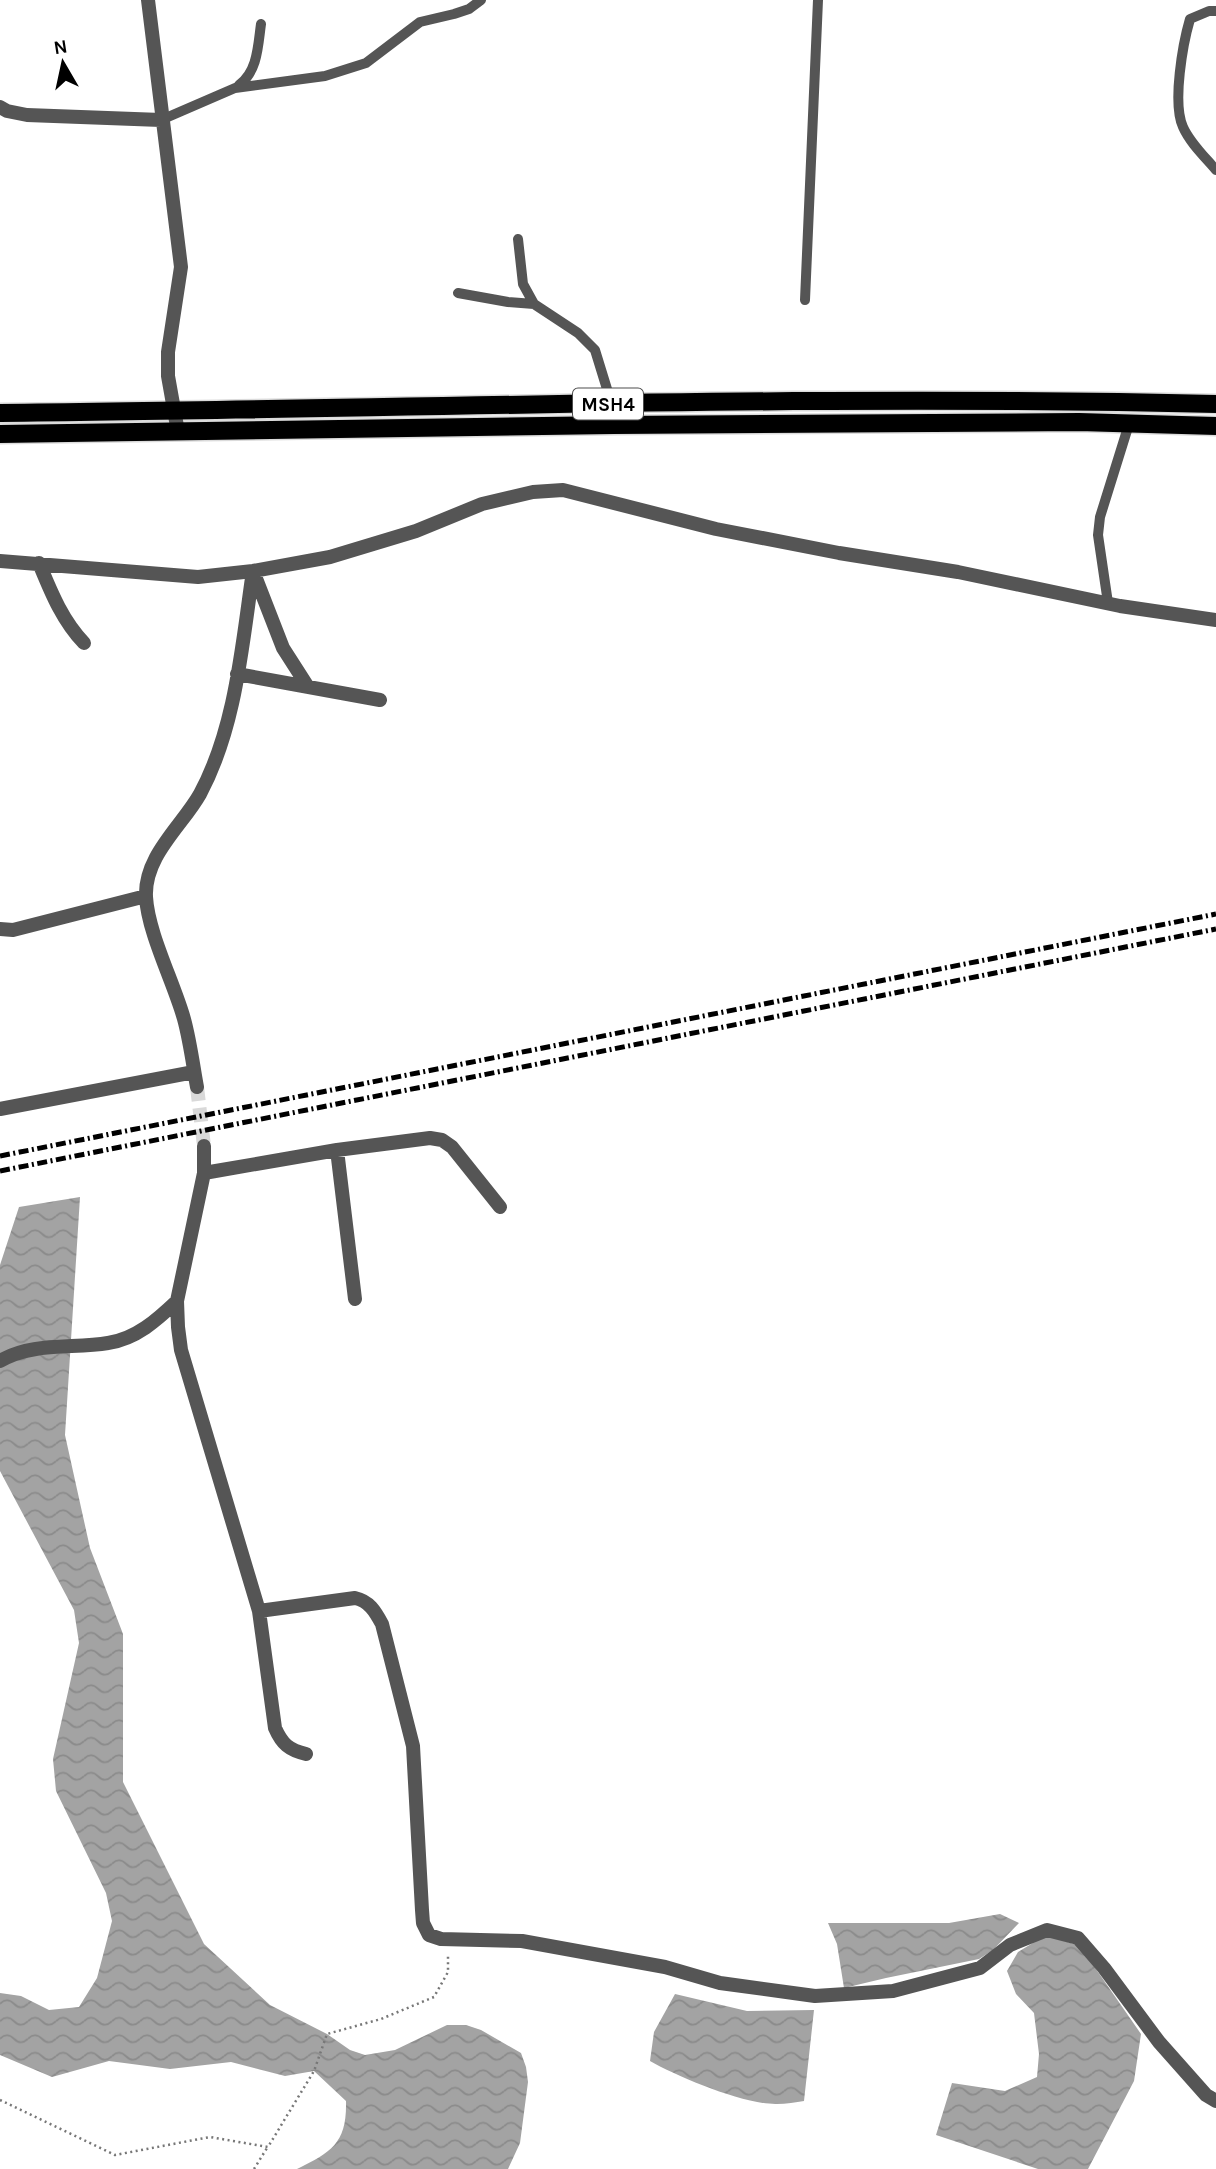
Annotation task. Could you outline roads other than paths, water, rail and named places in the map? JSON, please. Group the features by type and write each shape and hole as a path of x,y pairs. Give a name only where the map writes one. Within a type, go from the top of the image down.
{"main road":[{"name":"MSH4","path":"0,413 609,404 1079,401 1216,404"},
{"path":"506,406 507,427"},
{"path":"359,429 360,408"},
{"name":"MSH4","path":"0,434 507,427 1129,424 1216,426"}],"street":[{"path":"148,0 181,267 168,352 168,376 178,432"},
{"path":"0,107 27,115 161,120"},
{"path":"0,561 198,577 253,571 330,557 416,531 482,504 533,492 563,490 716,530 958,572 1108,603 1216,620"},
{"path":"39,563 57,607 72,631 84,643"},
{"path":"197,1087 184,1020 154,931 146,897 149,876 166,841 200,794 227,726 253,571"},
{"path":"253,571 283,649 308,687"},
{"path":"237,674 380,700"},
{"path":"0,929 13,930 146,897"},
{"path":"0,1109 194,1072"},
{"path":"204,1173 337,1150 430,1138 442,1140 452,1147 500,1207"},
{"path":"204,1146 204,1173 177,1301 181,1350 259,1611 275,1728 280,1741 291,1751 306,1754"},
{"path":"337,1150 355,1298"},
{"path":"0,1361 42,1348 109,1343 153,1325 177,1301"},
{"path":"259,1611 355,1598 365,1600 376,1612 382,1624 413,1746 423,1923 429,1934 441,1939 522,1941 665,1967 720,1983 816,1996 893,1991 980,1968 1010,1945 1047,1930 1078,1938 1159,2042 1206,2095 1216,2101"}],"lane":[{"path":"235,88 325,76 366,63 420,22 454,15 470,9 481,0"},
{"path":"805,300 818,0"},
{"path":"1216,11 1190,19 1184,40 1179,91 1182,126 1216,170"},
{"path":"161,120 235,88 246,80 255,63 261,24"},
{"path":"518,239 523,284 534,303 578,333 595,350 609,404"},
{"path":"457,293 508,302 534,303"},
{"path":"1108,603 1098,535 1100,517 1129,424"}],"water":[{"path":"80,1197 65,1435 90,1548 123,1634 123,1782 204,1944 270,2005 327,2034 350,2050 365,2055 395,2050 447,2025 466,2025 481,2030 521,2053 528,2082 520,2143 508,2169 297,2169 328,2151 344,2127 346,2101 314,2071 285,2076 231,2062 170,2069 109,2061 52,2077 0,2055 0,1993 21,1996 49,2010 79,2007 97,1978 112,1921 106,1893 56,1791 53,1759 79,1643 74,1610 0,1471 0,1265 19,1207"},
{"path":"1000,1914 1019,1923 993,1950 979,1959 844,1988 837,1944 828,1923 949,1923"},
{"path":"1046,1935 1080,1946 1141,2034 1134,2081 1088,2169 1038,2169 936,2135 952,2083 1005,2091 1037,2077 1039,2054 1034,2013 1016,1994 1007,1971 1018,1952"},
{"path":"675,1994 747,2011 814,2010 804,2101 777,2104 748,2100 694,2082 650,2061 654,2032"}],"tunnel":[{"path":"197,1087 204,1146"}],"railway":[{"path":"0,1156 1216,914"},
{"path":"0,1171 1216,929"}]}
